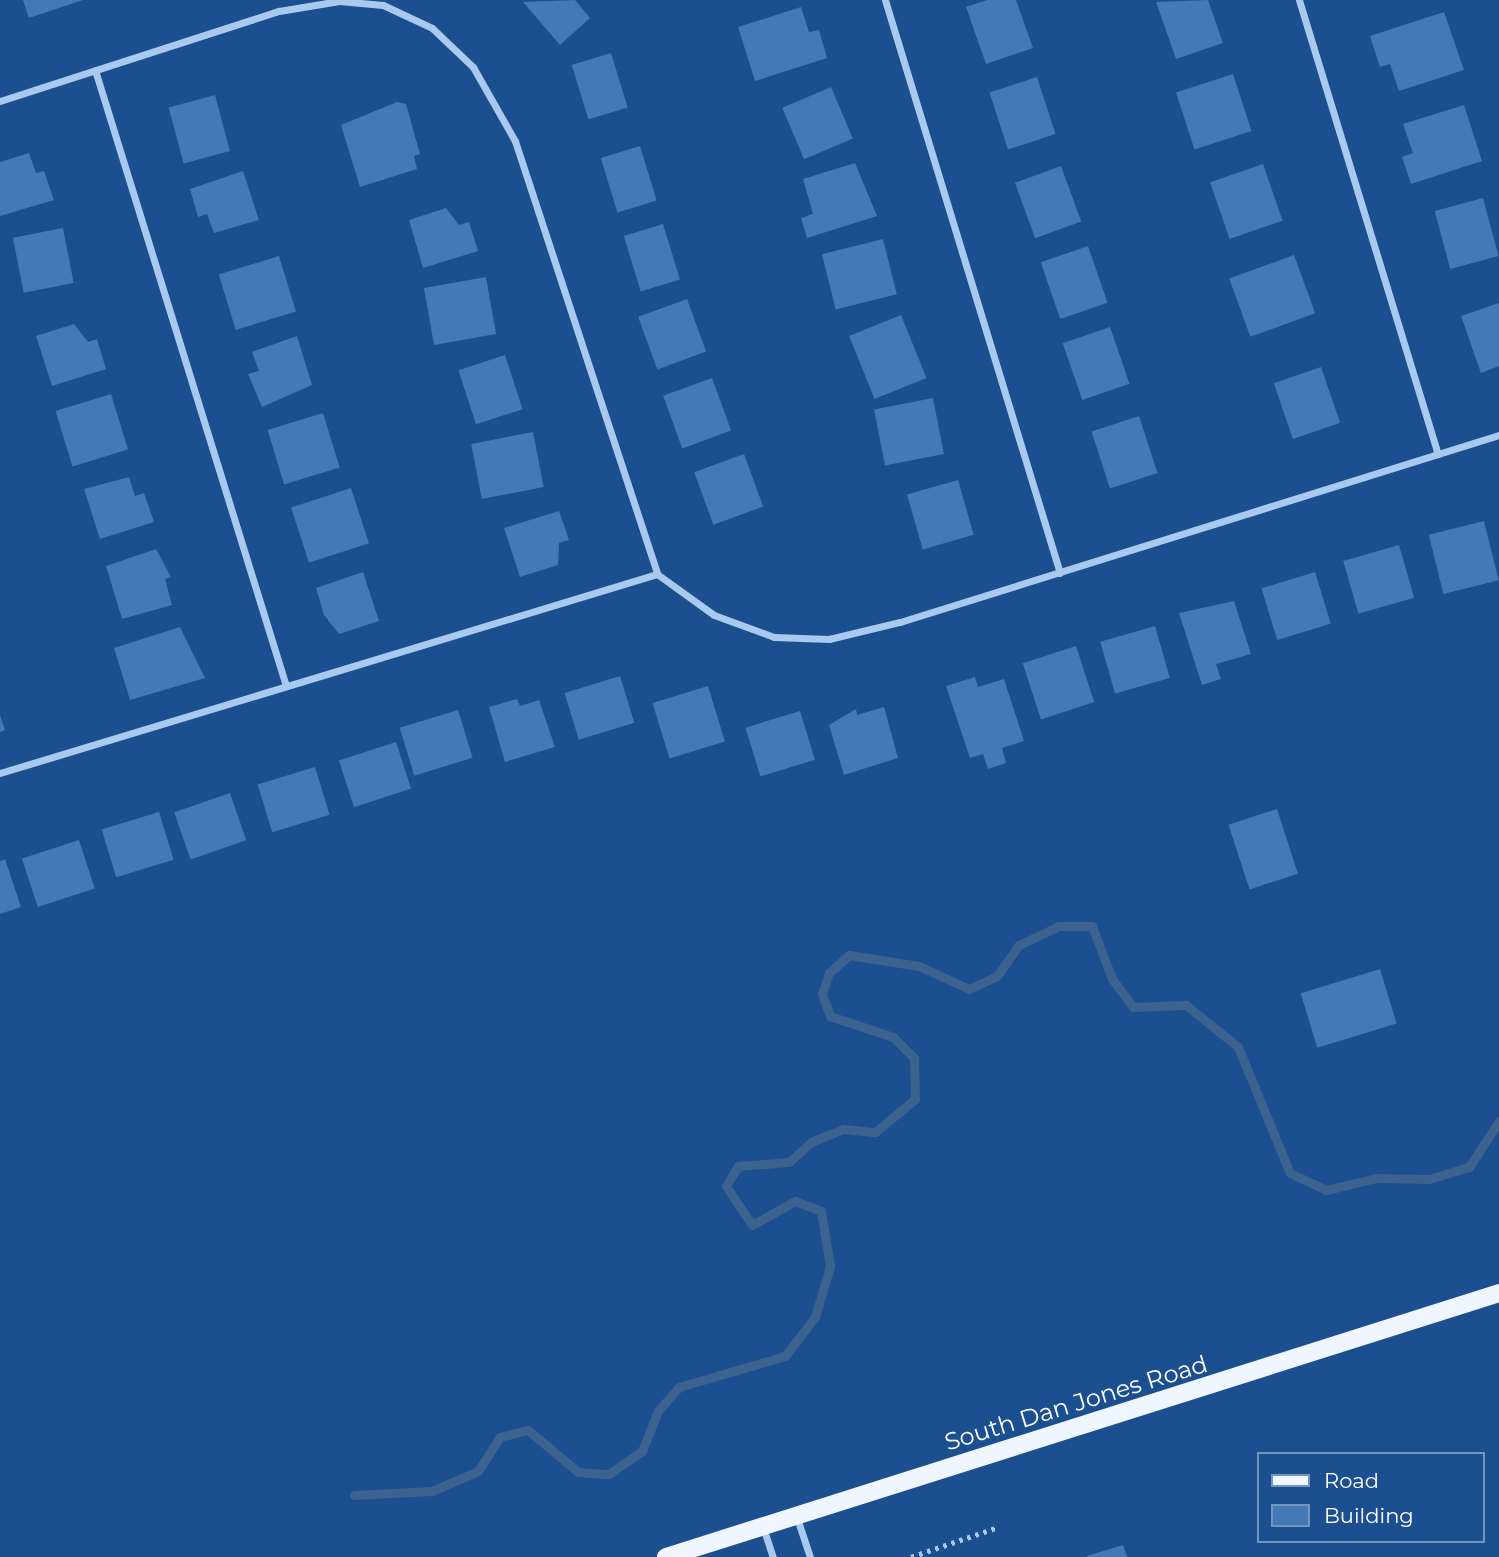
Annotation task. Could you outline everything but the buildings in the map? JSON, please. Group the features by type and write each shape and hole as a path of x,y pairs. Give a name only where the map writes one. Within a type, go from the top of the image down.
{"main road":[{"name":"South Dan Jones Road","path":"666,1557 1499,1293"}],"street":[{"path":"885,0 1060,572"},
{"path":"1299,0 1438,454"},
{"path":"0,101 279,11 339,1 383,5 432,28 473,67 515,141 657,574 714,615 774,637 829,639 1060,572 1499,435"},
{"path":"95,70 286,686"},
{"path":"0,773 657,574"},
{"path":"796,1515 810,1557"},
{"path":"763,1526 773,1557"}],"path":[{"path":"911,1557 998,1527"}],"waterway":[{"path":"354,1495 432,1491 478,1471 500,1437 528,1430 578,1472 609,1474 642,1451 658,1411 679,1387 785,1356 815,1317 830,1266 821,1211 795,1201 752,1225 726,1186 738,1166 789,1162 811,1142 844,1129 875,1132 915,1099 914,1058 893,1037 830,1016 822,994 829,973 849,955 919,966 969,989 997,976 1019,945 1059,926 1092,926 1112,979 1133,1007 1186,1005 1238,1047 1290,1173 1326,1190 1376,1178 1429,1179 1469,1167 1499,1121"}]}
